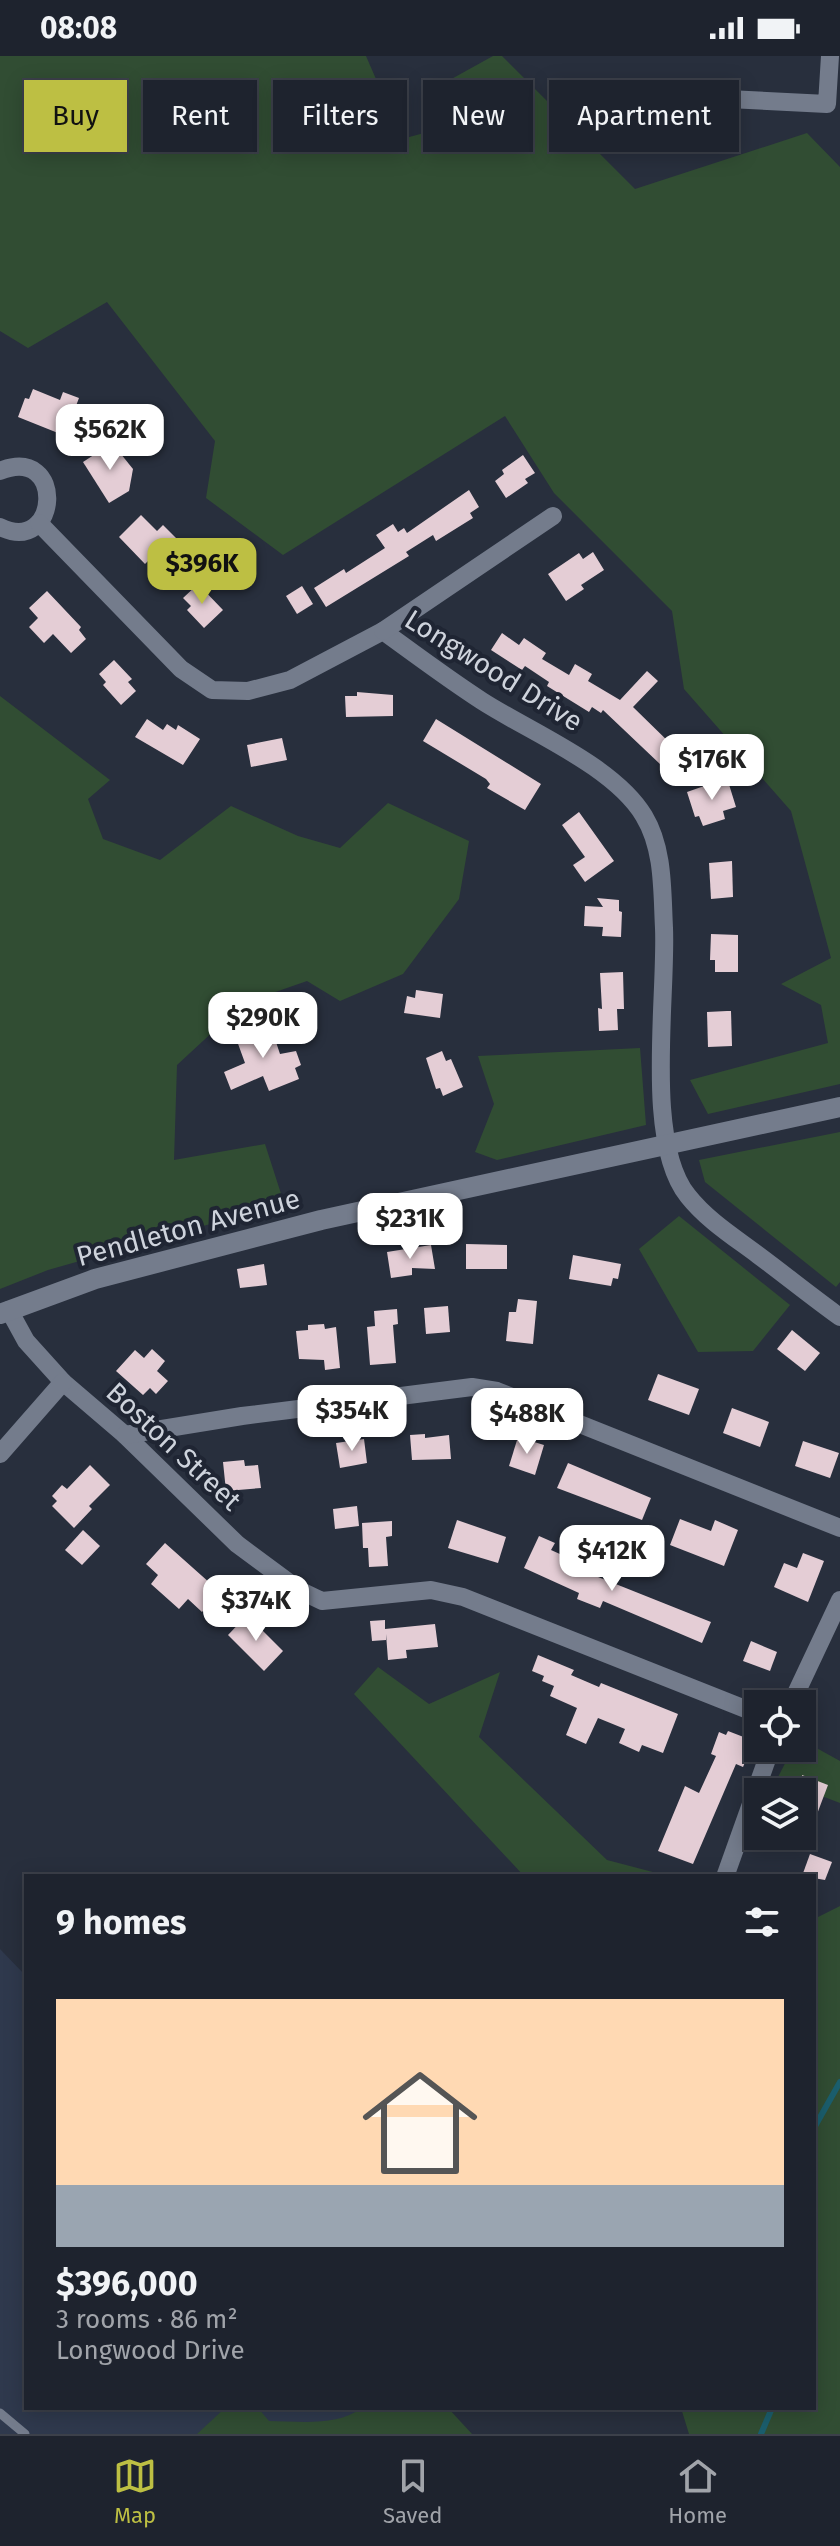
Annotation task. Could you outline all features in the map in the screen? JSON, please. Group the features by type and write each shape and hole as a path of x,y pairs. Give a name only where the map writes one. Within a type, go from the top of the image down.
{"street":[{"path":"739,100 827,104 830,56"},
{"path":"0,470 21,466 40,475 46,484 49,504 39,523 19,532 0,527"},
{"path":"383,631 553,516"},
{"name":"Longwood Drive","path":"39,523 181,669 212,690 248,691 290,680 383,631 483,702 583,759 630,798 644,816 662,872 665,944 660,1043 666,1146"},
{"name":"Pendleton Avenue","path":"4,1312 95,1279 307,1223 840,1107"},
{"path":"666,1146 688,1196 720,1226 840,1317"},
{"name":"Boston Street","path":"4,1312 63,1382 125,1435 237,1544 299,1590 322,1601 431,1590 463,1597 744,1708"},
{"path":"0,1454 63,1382"},
{"path":"125,1435 242,1416 472,1387 497,1391 840,1528"},
{"path":"798,1690 840,1600"},
{"path":"726,1874 766,1762"}],"lane":[{"path":"0,2413 25,2434"}],"shaded area":[{"path":"0,1949 24,1974 24,2410 436,2410 459,2434 0,2434"}],"green space":[{"path":"0,56 366,56 376,80 273,80 273,152 407,152 407,138 423,133 423,152 533,152 533,87 549,103 549,152 598,152 635,189 807,133 840,167 840,1084 708,1114 690,1080 828,1043 821,1005 781,984 831,958 791,811 684,689 672,611 554,493 505,416 283,555 206,498 215,441 107,302 28,348 0,331"},
{"path":"493,56 502,56 526,80 450,80"},
{"path":"0,696 110,780 88,799 103,839 160,860 231,806 298,836 340,848 388,803 469,841 459,899 403,974 340,1001 307,981 244,1003 177,1065 174,1160 265,1144 284,1203 48,1270 0,1289"},
{"path":"640,1048 646,1125 497,1160 475,1152 494,1104 478,1056"},
{"path":"840,1132 840,1282 836,1287 705,1182 699,1160"},
{"path":"679,1216 790,1305 753,1351 698,1352 639,1249"},
{"path":"378,1667 429,1704 500,1672 479,1737 607,1860 660,1874 522,1874 354,1694"},
{"path":"816,1748 840,1761 840,1803 816,1794 816,1778 778,1778 786,1762 816,1762"},
{"path":"840,1906 840,2434 689,2434 682,2410 816,2410 816,1918"},
{"path":"223,2410 260,2410 269,2421 304,2422 341,2418 358,2410 450,2410 472,2434 197,2434"}],"building":[{"path":"33,389 60,400 63,392 79,398 74,411 82,415 74,434 64,430 63,435 18,417 25,398 29,399"},
{"path":"112,443 133,469 129,491 109,503 83,462"},
{"path":"523,455 535,473 525,479 528,483 506,498 495,481 504,474 502,470"},
{"path":"469,490 479,507 470,513 473,518 436,541 433,535 406,552 409,556 326,607 314,588 344,569 346,573 385,548 376,535 393,524 398,532 404,528 407,533"},
{"path":"141,515 157,531 163,525 182,544 157,569 149,560 145,564 119,537"},
{"path":"593,552 604,570 581,585 584,589 566,601 548,574 579,553 583,559"},
{"path":"198,584 223,610 204,628 187,610 191,606 183,598"},
{"path":"302,586 313,604 297,614 286,596"},
{"path":"47,591 81,627 79,630 86,639 71,653 53,634 44,643 29,627 38,618 29,608"},
{"path":"502,633 519,645 524,638 546,653 542,659 569,675 575,664 592,674 588,681 620,700 647,671 658,681 633,707 676,749 661,765 603,710 601,713 592,707 589,712 547,686 549,682 525,666 522,670 491,650"},
{"path":"114,660 132,679 128,682 136,691 121,705 103,685 106,682 99,674"},
{"path":"357,692 393,695 393,716 346,717 345,696 357,696"},
{"path":"147,719 163,730 167,724 176,730 178,725 200,739 183,765 135,737"},
{"path":"436,719 541,784 525,810 487,788 490,784 486,779 423,741"},
{"path":"282,738 287,760 251,767 247,745"},
{"path":"727,778 736,807 723,811 725,819 703,826 699,816 695,817 687,792"},
{"path":"579,812 614,861 585,882 573,865 585,857 562,825"},
{"path":"732,861 733,897 711,899 709,863"},
{"path":"597,898 619,900 621,937 602,936 603,927 584,926 585,906 603,907"},
{"path":"711,934 738,935 738,972 715,972 715,960 710,960"},
{"path":"623,972 624,1009 617,1009 618,1030 599,1031 598,1008 602,1009 600,973"},
{"path":"416,990 443,994 440,1018 404,1013 407,996 415,998"},
{"path":"731,1011 732,1046 708,1047 707,1012"},
{"path":"262,1021 265,1030 271,1027 280,1054 296,1051 301,1065 295,1068 299,1079 269,1091 263,1076 231,1090 224,1072 245,1063 237,1041 243,1039 240,1029"},
{"path":"442,1051 446,1061 451,1059 463,1087 443,1096 440,1088 436,1089 426,1058"},
{"path":"466,1244 507,1245 507,1269 466,1269"},
{"path":"431,1245 435,1269 412,1268 412,1275 391,1278 387,1252"},
{"path":"573,1255 621,1264 618,1279 613,1278 611,1286 569,1279"},
{"path":"264,1264 267,1285 240,1288 237,1269"},
{"path":"518,1299 537,1301 533,1344 506,1341 509,1312 516,1312"},
{"path":"448,1306 450,1332 426,1334 424,1308"},
{"path":"397,1309 398,1324 393,1325 396,1363 370,1365 367,1327 375,1326 374,1311"},
{"path":"324,1324 325,1329 336,1327 340,1368 325,1370 324,1360 299,1359 296,1331 308,1330 308,1325"},
{"path":"792,1330 820,1353 805,1371 777,1349"},
{"path":"152,1349 165,1361 157,1371 168,1381 156,1394 150,1388 143,1395 116,1371 135,1350 144,1358"},
{"path":"658,1374 699,1389 689,1415 648,1400"},
{"path":"732,1408 769,1422 760,1447 723,1433"},
{"path":"425,1434 425,1438 449,1435 451,1459 412,1460 410,1435"},
{"path":"518,1437 544,1445 535,1475 509,1466"},
{"path":"364,1439 367,1463 340,1468 336,1443"},
{"path":"803,1441 839,1453 830,1478 795,1466"},
{"path":"244,1460 245,1466 258,1465 261,1488 226,1491 223,1462"},
{"path":"568,1463 651,1498 642,1520 557,1488"},
{"path":"90,1465 110,1485 89,1506 92,1509 74,1528 52,1506 57,1501 52,1496 62,1485 67,1489"},
{"path":"357,1506 359,1526 335,1529 333,1509"},
{"path":"680,1519 711,1531 715,1520 738,1530 724,1566 670,1545"},
{"path":"457,1520 506,1537 498,1563 448,1548"},
{"path":"392,1521 392,1536 386,1537 388,1566 369,1567 368,1548 363,1548 362,1523"},
{"path":"83,1530 100,1546 82,1565 65,1550"},
{"path":"539,1536 555,1543 551,1550 571,1559 568,1565 711,1622 702,1643 603,1601 600,1608 577,1599 579,1593 524,1568"},
{"path":"165,1543 220,1592 202,1612 188,1599 179,1609 151,1584 158,1575 146,1564"},
{"path":"803,1553 824,1561 808,1602 774,1587 784,1563 797,1568"},
{"path":"247,1615 283,1651 264,1671 228,1635"},
{"path":"385,1620 385,1629 435,1624 438,1647 406,1650 407,1658 388,1660 386,1634 386,1640 372,1641 370,1621"},
{"path":"751,1641 777,1652 770,1671 743,1661"},
{"path":"538,1655 574,1670 571,1675 599,1687 601,1683 678,1714 663,1753 642,1745 639,1752 619,1743 625,1729 598,1718 586,1744 566,1735 577,1708 550,1696 554,1686 542,1681 544,1676 532,1671"},
{"path":"728,1731 744,1737 745,1762 743,1767 736,1764 693,1864 658,1851 685,1786 699,1793 716,1756 711,1754 719,1732 726,1735"},
{"path":"816,1780 828,1785 816,1817"},
{"path":"810,1854 832,1862 825,1880 816,1878 816,1874 803,1874"}],"waterway":[{"path":"816,2124 840,2082"},
{"path":"761,2434 771,2410"}]}
